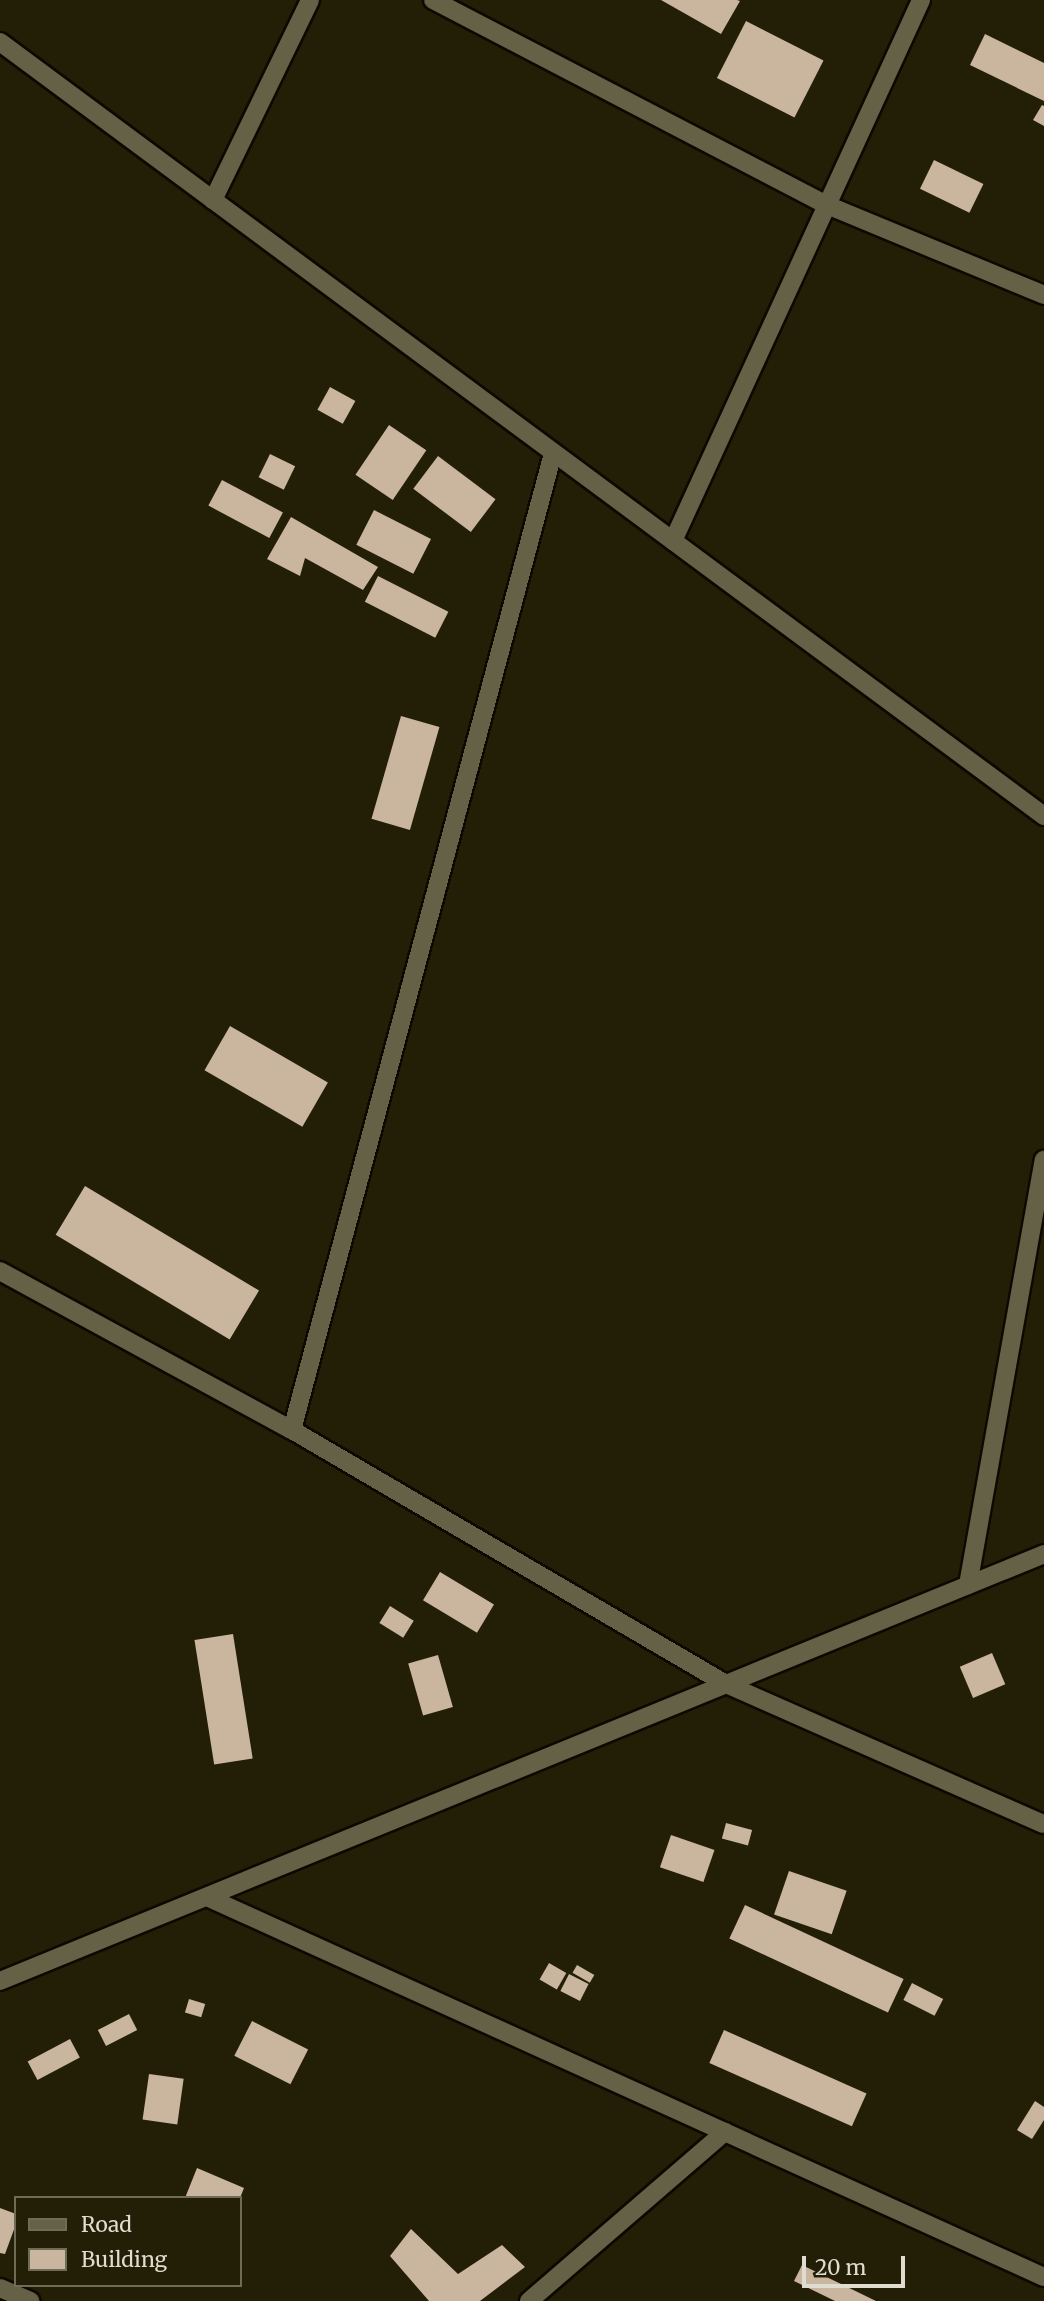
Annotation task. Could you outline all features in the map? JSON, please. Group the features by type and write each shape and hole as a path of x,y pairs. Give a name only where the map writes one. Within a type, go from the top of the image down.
{"street":[{"path":"212,200 310,0"},
{"path":"433,0 827,205 1044,295"},
{"path":"673,541 921,0"},
{"path":"0,42 1044,816"},
{"path":"292,1430 553,453"},
{"path":"968,1585 1044,1160"},
{"path":"0,1271 292,1430 726,1684 1044,1825"},
{"path":"0,1981 1044,1554"},
{"path":"207,1897 1044,2277"},
{"path":"529,2301 725,2132"},
{"path":"0,2288 30,2301"}],"building":[{"path":"661,0 737,0 740,1 721,34"},
{"path":"746,21 824,60 794,118 717,78"},
{"path":"985,34 1044,63 1044,101 970,65"},
{"path":"1042,105 1044,106 1044,126 1033,120"},
{"path":"934,160 983,184 969,213 920,189"},
{"path":"330,387 355,401 343,424 317,410"},
{"path":"389,425 426,450 393,500 355,475"},
{"path":"270,454 295,466 284,490 259,477"},
{"path":"438,456 496,499 471,532 413,489"},
{"path":"222,480 283,512 269,538 208,506"},
{"path":"374,510 431,539 413,574 356,545"},
{"path":"291,517 378,567 363,590 305,558 300,576 267,559"},
{"path":"378,576 448,612 435,638 365,602"},
{"path":"401,716 439,727 410,830 372,819"},
{"path":"230,1026 328,1082 302,1127 204,1070"},
{"path":"85,1186 259,1291 230,1339 56,1235"},
{"path":"440,1572 494,1604 477,1633 423,1600"},
{"path":"390,1606 414,1621 403,1638 379,1623"},
{"path":"233,1634 253,1758 214,1765 194,1640"},
{"path":"992,1653 1005,1684 973,1698 960,1667"},
{"path":"438,1655 453,1707 423,1715 408,1664"},
{"path":"726,1823 752,1830 748,1845 722,1838"},
{"path":"671,1835 714,1850 703,1882 660,1867"},
{"path":"789,1871 847,1891 832,1934 774,1914"},
{"path":"745,1905 904,1979 888,2012 729,1939"},
{"path":"549,1963 566,1973 557,1989 540,1979"},
{"path":"577,1965 594,1975 590,1983 572,1973"},
{"path":"569,1974 589,1984 580,2001 560,1991"},
{"path":"912,1983 943,1999 935,2016 903,2000"},
{"path":"189,1999 205,2004 201,2017 185,2012"},
{"path":"129,2014 137,2030 106,2046 98,2030"},
{"path":"252,2021 308,2050 290,2084 234,2056"},
{"path":"724,2030 867,2093 852,2126 709,2063"},
{"path":"70,2039 80,2058 37,2080 28,2062"},
{"path":"149,2074 184,2079 177,2124 143,2120"},
{"path":"1035,2101 1044,2107 1044,2120 1032,2139 1017,2130"},
{"path":"197,2168 244,2188 241,2196 186,2196"},
{"path":"0,2208 14,2213 14,2229 5,2254 0,2253"},
{"path":"411,2229 458,2274 502,2245 525,2267 480,2301 429,2301 390,2256"},
{"path":"802,2265 876,2301 835,2301 794,2281"}]}
